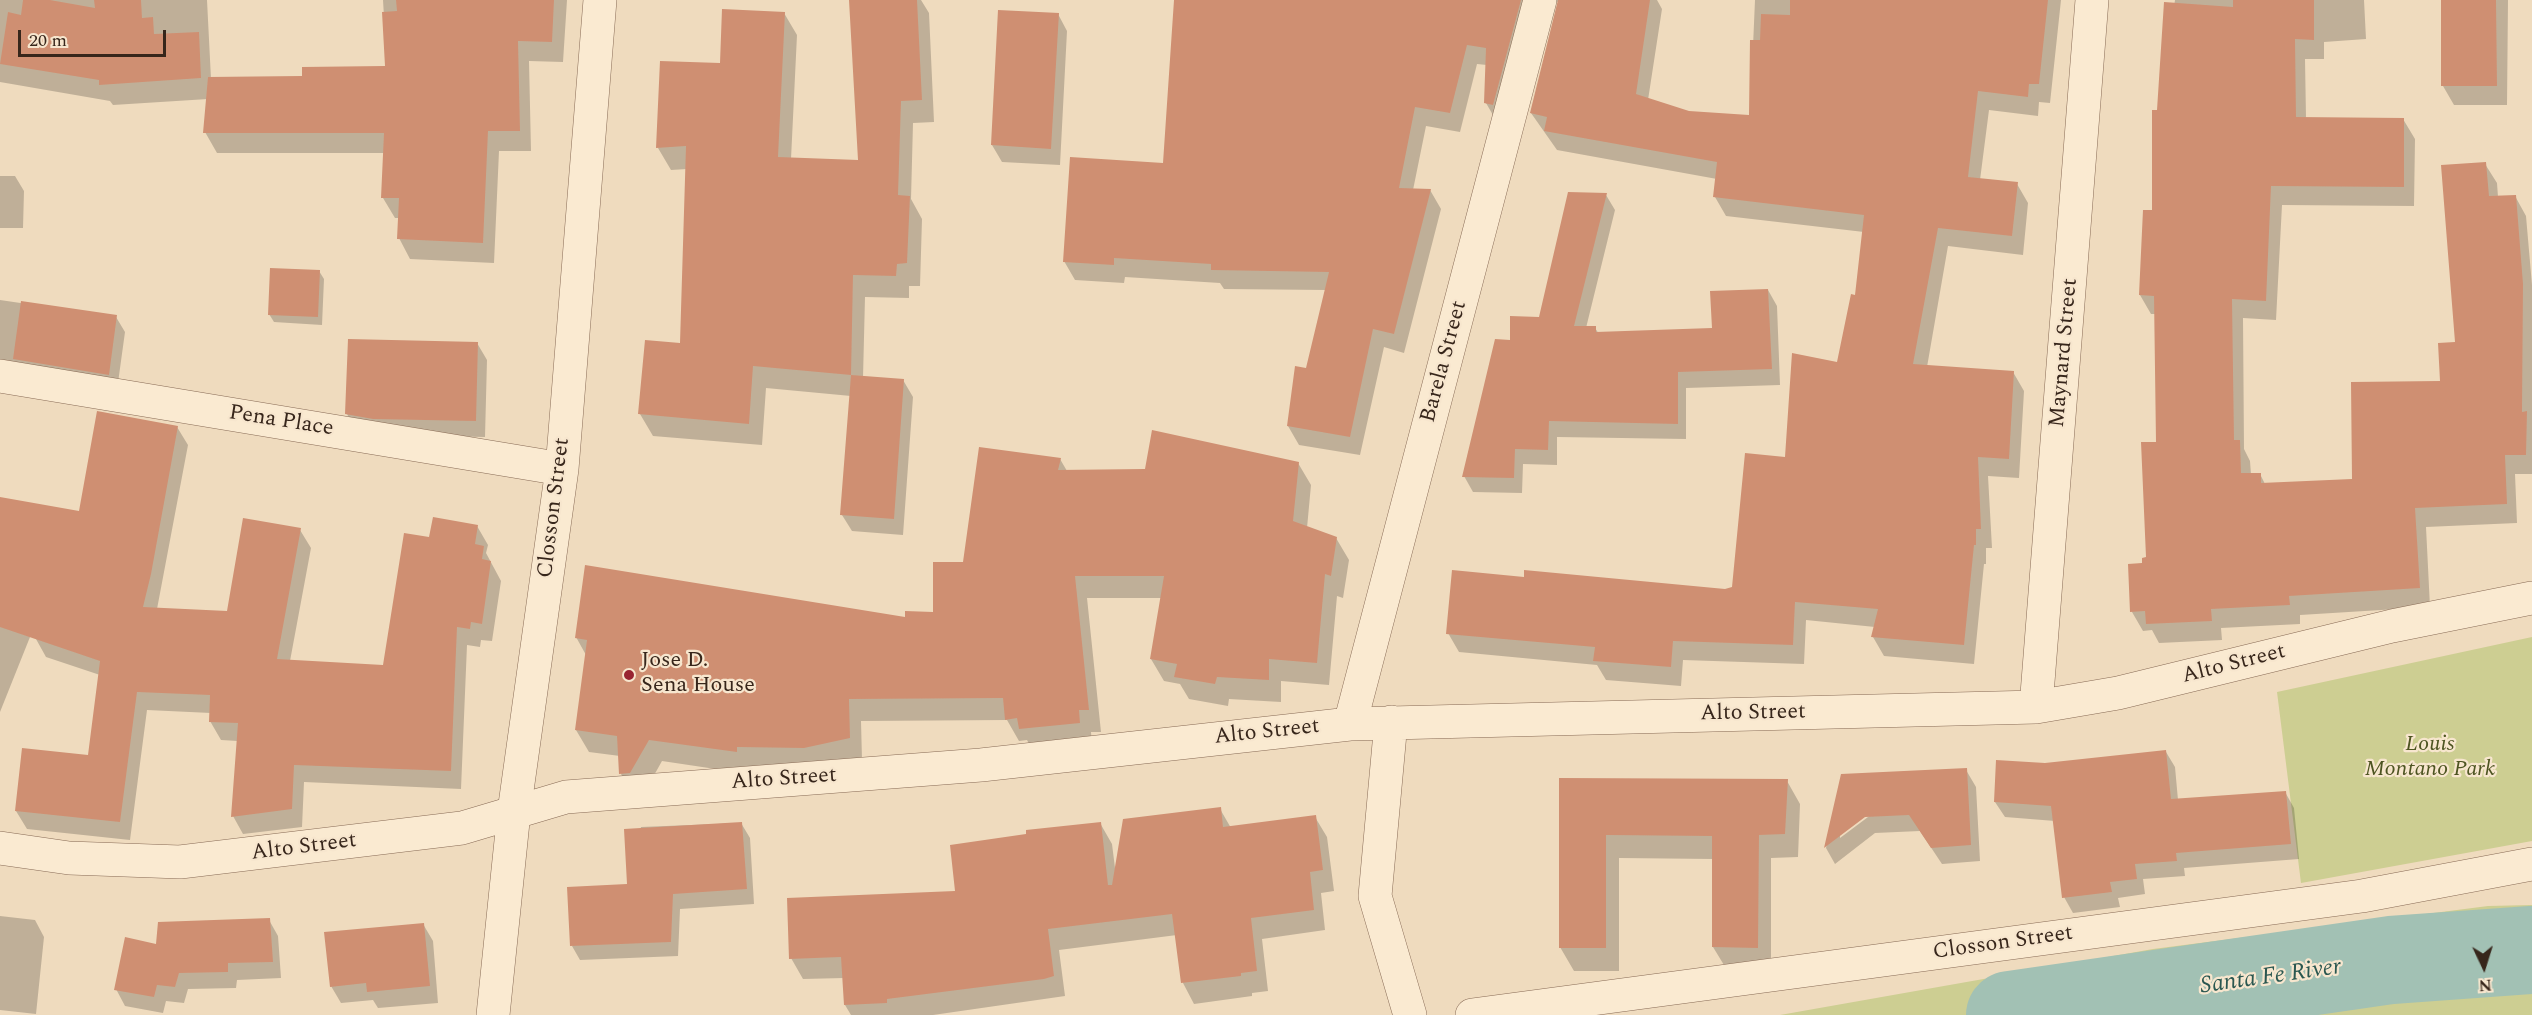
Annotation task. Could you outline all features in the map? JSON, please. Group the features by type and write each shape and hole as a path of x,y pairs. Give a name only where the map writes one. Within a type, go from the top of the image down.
{"street":[{"name":"Closson Street","path":"493,1015 514,812 562,469 600,0"},
{"name":"Barela Street","path":"1350,724 1540,0"},
{"name":"Maynard Street","path":"2036,707 2092,0"},
{"name":"Pena Place","path":"0,376 562,469"},
{"name":"Alto Street","path":"0,848 69,858 180,862 462,828 566,797 981,765 1350,724 1879,713 2036,707 2118,693 2392,626 2532,598"},
{"path":"1391,722 1375,896 1410,1015"},
{"name":"Closson Street","path":"1472,1015 2362,896 2532,864"}],"green space":[{"name":"Louis Montano Park","path":"2532,637 2532,841 2301,883 2277,692"},
{"path":"2532,905 2532,1015 1780,1015 2153,949 2488,906"}],"building":[{"path":"23,0 50,0 95,8 94,0 141,0 142,18 153,17 154,34 199,32 201,78 99,85 99,80 0,64 8,12 21,15"},
{"path":"396,0 554,0 552,42 518,41 520,131 488,131 483,243 397,239 399,198 381,198 384,133 203,133 208,77 302,76 302,67 385,66 382,12 397,11"},
{"path":"849,0 917,0 922,100 901,101 898,195 910,196 907,263 897,264 896,276 853,275 851,375 753,366 749,424 638,414 645,340 680,343 686,146 656,148 660,61 720,63 722,9 785,12 778,157 858,160"},
{"path":"1174,0 1521,0 1493,105 1484,103 1486,48 1467,45 1450,113 1415,107 1399,188 1431,189 1394,334 1373,329 1350,437 1287,426 1295,366 1306,368 1329,272 1211,270 1211,264 1114,258 1114,265 1063,262 1070,157 1163,163"},
{"path":"1558,0 1650,0 1636,94 1689,111 1749,115 1750,40 1760,40 1761,14 1790,15 1790,0 2048,0 2039,84 2029,84 2028,97 1978,91 1968,177 2018,182 2012,236 1938,228 1913,364 2014,371 2009,459 1978,457 1981,529 1976,529 1964,645 1871,637 1878,609 1795,602 1793,645 1673,641 1671,667 1593,661 1595,647 1446,634 1452,570 1524,577 1524,570 1725,589 1732,587 1745,453 1785,457 1792,353 1837,362 1851,294 1855,295 1864,215 1713,197 1717,162 1544,131 1547,117 1530,113"},
{"path":"2233,0 2314,0 2314,40 2295,39 2296,117 2404,118 2404,187 2271,186 2266,301 2232,299 2234,440 2240,440 2241,473 2261,473 2261,483 2352,479 2351,382 2440,381 2438,343 2455,342 2441,165 2486,162 2489,196 2516,195 2523,284 2522,412 2527,411 2526,455 2505,455 2507,504 2415,508 2420,588 2289,596 2290,605 2211,609 2212,621 2146,624 2145,611 2130,612 2128,564 2142,563 2142,558 2146,557 2141,442 2156,442 2154,296 2139,295 2143,210 2152,210 2152,110 2157,110 2164,2 2233,7"},
{"path":"2441,0 2496,0 2497,86 2441,86"},
{"path":"998,10 1059,13 1051,149 991,145"},
{"path":"1568,192 1607,193 1574,326 1596,326 1596,332 1712,328 1710,291 1768,289 1772,369 1678,372 1678,424 1549,421 1548,450 1515,449 1514,478 1462,477 1495,339 1510,340 1510,316 1539,317"},
{"path":"270,268 320,270 318,317 268,315"},
{"path":"21,301 117,315 109,375 13,359"},
{"path":"348,339 478,342 476,421 373,419 345,414"},
{"path":"851,375 904,379 894,519 840,515"},
{"path":"97,411 178,426 143,607 227,611 243,518 301,528 277,659 383,665 404,533 429,537 433,517 478,525 475,544 484,546 482,559 491,561 482,624 471,622 470,629 457,627 451,771 294,765 292,809 231,817 238,723 209,722 210,695 137,692 120,822 15,811 22,748 88,755 100,661 0,627 0,497 79,511"},
{"path":"1152,430 1299,462 1293,521 1337,537 1331,576 1325,574 1317,663 1269,659 1269,680 1217,677 1215,684 1174,677 1177,664 1150,659 1164,576 1075,576 1089,710 1079,710 1080,723 1019,729 1017,718 1005,720 1003,698 849,699 850,738 804,748 737,747 737,752 649,740 630,773 619,774 617,736 575,730 587,640 575,638 585,565 905,617 905,611 933,612 933,562 963,562 979,447 1061,458 1058,470 1145,469"},
{"path":"2166,750 2171,799 2286,791 2291,844 2176,853 2177,861 2135,864 2137,879 2110,882 2112,892 2062,898 2051,806 1994,802 1996,760 2045,763"},
{"path":"1967,768 1971,845 1931,848 1909,815 1865,817 1824,848 1841,774"},
{"path":"1559,778 1788,779 1785,834 1759,835 1758,948 1712,947 1712,836 1606,835 1606,948 1559,948"},
{"path":"1221,807 1223,827 1316,815 1323,870 1310,872 1314,910 1251,918 1257,971 1241,973 1241,976 1181,983 1172,914 1048,929 1054,976 887,999 887,1003 844,1005 841,957 789,959 787,898 955,891 950,845 1026,834 1026,830 1101,822 1108,885 1112,885 1123,819"},
{"path":"742,822 747,889 673,894 671,942 570,946 567,887 627,884 624,829"},
{"path":"270,918 273,962 228,963 228,972 179,973 175,987 157,985 154,997 114,990 125,937 156,944 158,922"},
{"path":"424,923 430,986 367,992 366,983 330,987 324,932"}],"waterway":[{"name":"Santa Fe River","path":"2010,1015 2391,960 2532,950"}],"place":[{"name":"Jose D. Sena House","path":"629,675"}]}
